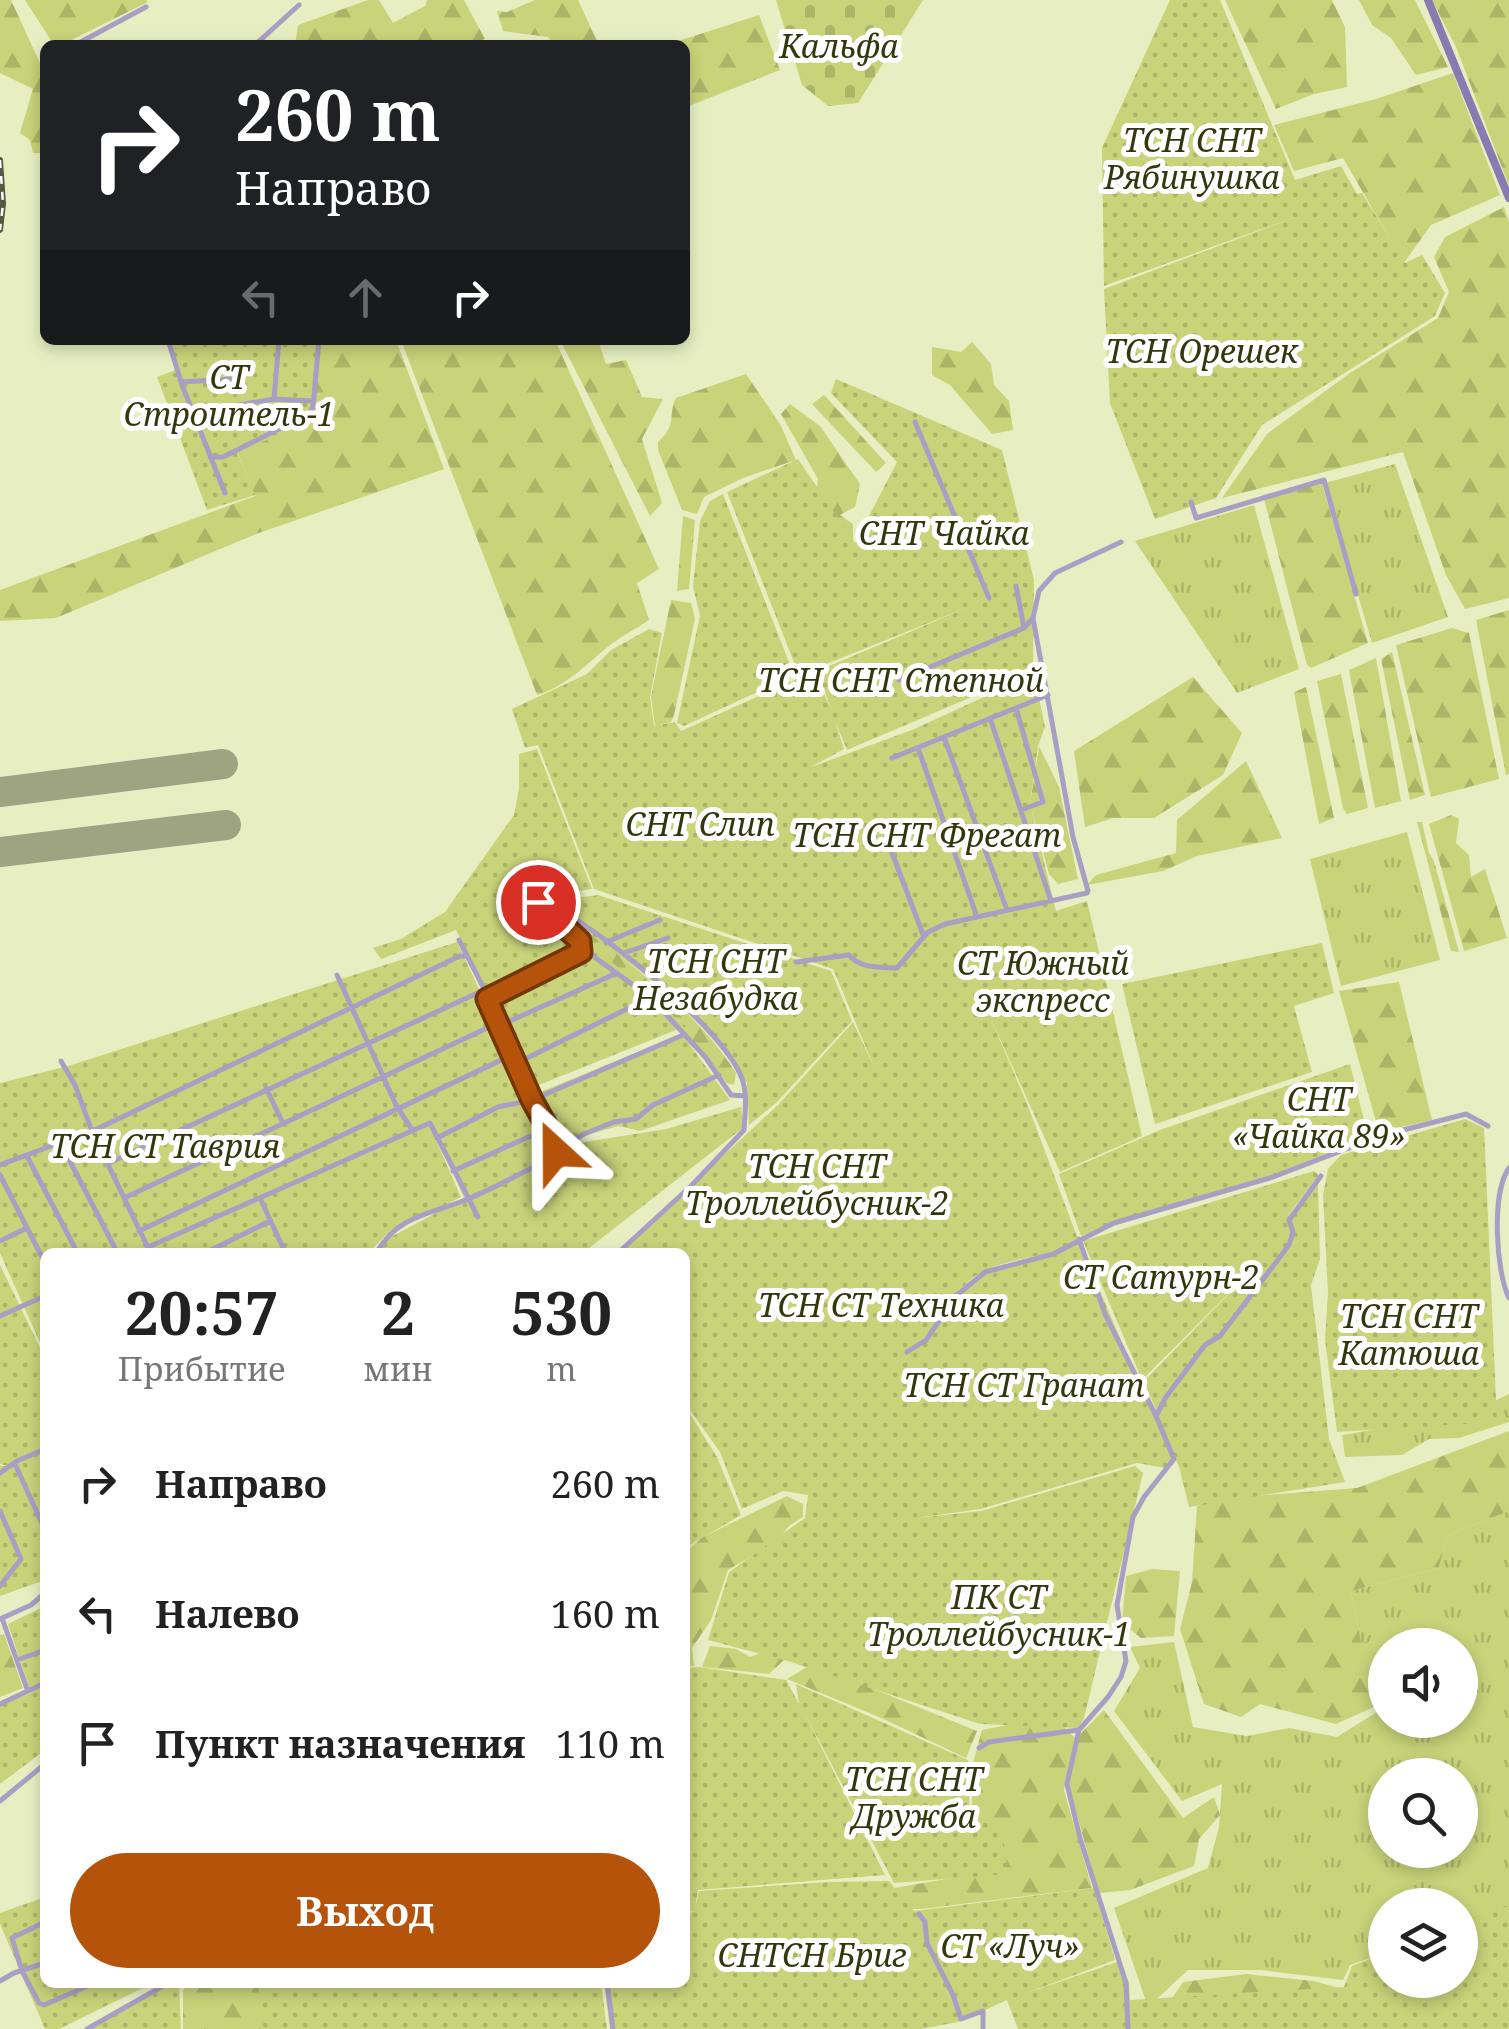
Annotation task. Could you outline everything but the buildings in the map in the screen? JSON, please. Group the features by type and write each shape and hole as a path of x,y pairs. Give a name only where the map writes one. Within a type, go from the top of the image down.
{"main road":[{"path":"1428,0 1509,198"}],"street":[{"path":"260,40 299,5"},
{"path":"83,40 146,7"},
{"path":"170,345 225,493"},
{"path":"274,399 279,345"},
{"path":"210,457 223,457 311,411 319,345"},
{"path":"181,382 233,379"},
{"path":"192,413 274,399 313,401"},
{"path":"915,422 989,598"},
{"path":"1191,502 1196,518 1324,480 1356,594"},
{"path":"796,962 849,955 866,965 897,968 924,937 946,924 1088,892 1073,837 1033,618 1039,590 1054,573 1121,542"},
{"path":"1016,586 1024,628"},
{"path":"900,680 1024,628 1033,618"},
{"path":"892,758 1048,695"},
{"path":"1016,708 1043,802 1021,810"},
{"path":"990,718 1051,900"},
{"path":"944,737 1007,910"},
{"path":"918,748 977,917"},
{"path":"886,837 924,937"},
{"path":"623,1248 744,1130 744,1096 740,1072 714,1035 622,953 570,914 541,902 582,948 651,998 732,1095 744,1096"},
{"path":"606,942 660,920"},
{"path":"622,953 668,938"},
{"path":"459,940 557,1150"},
{"path":"487,999 578,956 582,948"},
{"path":"0,1165 28,1158 92,1131 466,956"},
{"path":"124,1198 282,1121 618,973"},
{"path":"336,975 397,1107 413,1130"},
{"path":"108,1164 484,990"},
{"path":"517,1062 651,998"},
{"path":"437,1138 498,1108 532,1100 684,1035"},
{"path":"140,1232 514,1054"},
{"path":"60,1061 77,1089 92,1131 148,1248"},
{"path":"379,1248 394,1229 468,1199 553,1157 557,1150 584,1134 614,1122 636,1119 653,1105 719,1075"},
{"path":"266,1088 282,1121"},
{"path":"908,1352 926,1340 956,1296 986,1272 1053,1254 1114,1223 1318,1162 1380,1136 1466,1114 1488,1126"},
{"path":"155,1248 430,1123 478,1217"},
{"path":"453,1171 547,1128"},
{"path":"60,1142 115,1248"},
{"path":"28,1158 75,1248"},
{"path":"1509,1168 1499,1191 1498,1219 1500,1263 1509,1298"},
{"path":"0,1175 40,1253"},
{"path":"1156,1416 1205,1345 1220,1336 1290,1245 1292,1212 1321,1176"},
{"path":"260,1198 283,1248"},
{"path":"1498,1219 1509,1220"},
{"path":"214,1248 270,1221"},
{"path":"0,1241 27,1228"},
{"path":"1079,1239 1105,1314 1174,1460 1144,1496 1133,1517 1117,1605 1126,1661 1122,1677 1079,1730 1067,1784 1126,1983 1128,2029"},
{"path":"0,1316 40,1298"},
{"path":"0,1472 40,1452"},
{"path":"15,1464 40,1519"},
{"path":"0,1511 21,1559 1,1583"},
{"path":"27,1689 1,1618 30,1606 40,1597"},
{"path":"17,1660 40,1652"},
{"path":"0,1704 40,1685"},
{"path":"979,1748 989,1742 1079,1730"},
{"path":"0,1801 40,1768"},
{"path":"920,1914 927,1943 953,1994 960,2019 984,2011 983,2029"},
{"path":"40,1924 12,1938 22,1971 41,2005 82,1988"},
{"path":"0,1981 40,1965"},
{"path":"87,2029 159,1988"},
{"path":"608,1988 613,2029"}],"green space":[{"path":"0,0 11,0 40,63 40,153 33,153 30,140 20,133 33,89 0,73"},
{"path":"25,0 148,2 71,40 51,40"},
{"path":"368,0 379,0 393,23 425,6 427,0 464,0 485,39 296,40 298,25"},
{"path":"535,0 578,0 597,40 551,40 503,31 497,11 507,12"},
{"name":"Кальфа","path":"776,0 923,0 858,103 828,106 802,85"},
{"name":"ТСН Орешек","path":"1170,0 1220,0 1295,180 1341,166 1405,263 1422,255 1445,293 1435,316 1262,425 1216,498 1155,519 1110,403 1104,289 1301,215 1104,286 1102,148"},
{"path":"1225,0 1332,0 1345,27 1347,87 1314,94 1276,109"},
{"path":"1359,0 1415,0 1448,67 1416,75 1391,38 1372,25"},
{"path":"1432,0 1509,0 1509,186 1456,47"},
{"path":"759,15 780,70 690,106 690,40 682,40"},
{"path":"1453,73 1500,195 1431,225 1404,263 1343,158 1294,171 1274,125 1376,99"},
{"path":"1504,207 1509,222 1509,598 1465,609 1446,575 1403,452 1222,498 1267,434 1350,373 1438,318 1449,292 1434,257 1445,237"},
{"path":"972,342 991,364 994,385 1009,401 1013,430 992,434 950,385 932,375 932,347 961,352"},
{"name":"СТ Строитель-1","path":"171,345 318,345 311,417 238,454 255,495 207,510 157,377 178,369"},
{"path":"319,345 398,345 444,469 256,534 56,618 0,621 0,590 255,496 238,453 312,417"},
{"path":"403,345 557,345 659,569 637,583 649,620 614,642 567,681 537,695"},
{"path":"563,345 600,345 606,364 626,360 642,397 663,399 642,439 662,503 650,516"},
{"path":"746,374 780,424 796,460 743,478 704,497 697,514 682,510 658,450 658,442 670,425 676,398"},
{"path":"836,379 1002,450 1034,580 1033,671 847,750 835,721 844,749 811,767 912,730 1034,674 1045,727 1038,746 1030,804 1056,911 1087,901 1142,1136 1060,1172 991,1019 1078,1239 1054,1251 980,1273 961,1290 911,1349 926,1342 957,1297 986,1273 1053,1256 1079,1242 1172,1459 1165,1468 1137,1463 981,1509 916,1518 981,1511 1135,1466 1143,1473 1084,1718 1078,1728 980,1724 791,1662 708,1640 729,1572 805,1518 808,1495 783,1491 742,1509 720,1452 690,1410 690,1248 623,1248 779,1104 853,1022 875,1069 833,969 594,889 538,745 525,748 512,709 587,674 611,650 649,629 662,633 650,697 654,726 675,722 681,731 797,679 821,687 832,711 822,684 801,678 971,606 799,675 727,492 798,459 855,543 897,462 831,393"},
{"path":"824,395 886,463 876,472 812,404"},
{"path":"790,404 820,426 860,484 855,507 840,515 853,524 853,541 816,493 818,479 781,414"},
{"path":"1395,464 1448,617 1372,643 1325,483"},
{"path":"1321,480 1368,643 1311,668 1307,665 1263,495"},
{"path":"723,494 794,675 684,726 677,723 700,616 693,586 700,521 710,501"},
{"path":"1254,505 1299,669 1237,693 1135,541"},
{"path":"683,516 695,520 689,589 677,591"},
{"path":"671,600 691,603 695,619 674,715 671,722 655,726 651,696"},
{"path":"1509,610 1509,774 1506,775 1476,620"},
{"path":"1452,628 1469,633 1499,779 1431,797 1396,645"},
{"path":"1392,652 1425,795 1410,800 1381,659"},
{"path":"1376,658 1401,801 1375,808 1349,670"},
{"path":"1341,674 1368,808 1347,814 1317,681"},
{"path":"1193,677 1242,733 1223,775 1154,818 1113,818 1085,827 1074,751"},
{"path":"1306,687 1334,818 1319,824 1294,692"},
{"path":"1039,746 1059,787 1078,879 1058,884 1049,874 1030,804"},
{"path":"537,749 592,889 537,897 686,1026 534,1087 456,930 381,959 373,948 401,939 445,912 514,815 519,754"},
{"path":"1246,761 1282,838 1197,856 1163,871 1087,885 1096,875 1176,853 1177,820"},
{"path":"1451,815 1459,819 1456,843 1469,855 1471,877 1485,869 1507,938 1464,951 1429,824"},
{"path":"1417,822 1422,822 1459,952 1451,951"},
{"path":"1407,832 1440,960 1341,986 1310,859"},
{"name":"ТСН СНТ Незабудка","path":"598,895 831,971 852,1021 777,1102 749,1125 747,1083 716,1039 649,978 547,902"},
{"path":"589,932 669,996 705,1032 736,1073 734,1085 727,1083 581,937"},
{"name":"ТСН СТ Таврия","path":"457,942 553,1147 666,1129 741,1107 744,1127 589,1248 379,1248 389,1238 464,1198 433,1125 430,1127 461,1197 386,1235 373,1248 40,1248 40,1343 0,1253 0,1083 68,1066"},
{"path":"1322,943 1334,993 1294,1006 1312,1072 1155,1124 1122,984"},
{"path":"1399,982 1432,1120 1379,1132 1339,991"},
{"path":"682,1034 730,1100 640,1131 619,1126 557,1143 533,1095"},
{"name":"СНТ «Чайка 89»","path":"1350,1064 1370,1144 1081,1236 1059,1174 1160,1130"},
{"name":"ТСН СНТ Катюша","path":"1465,1119 1484,1128 1497,1422 1337,1432 1325,1340 1328,1293 1323,1195 1328,1169 1341,1155"},
{"name":"СТ Сатурн-2","path":"1314,1171 1319,1175 1286,1218 1318,1183 1320,1259 1311,1285 1329,1439 1345,1482 1189,1507 1179,1467 1144,1381 1260,1262 1142,1380 1083,1241"},
{"path":"0,1265 40,1348 40,1582 0,1596 0,1466 8,1466 0,1464"},
{"path":"1509,1394 1509,1422 1459,1438 1429,1439 1402,1455 1345,1457 1342,1435 1470,1413"},
{"path":"690,1414 717,1457 741,1515 690,1545"},
{"path":"1509,1431 1509,1511 1447,1536 1439,1568 1351,1591 1361,1641 1368,1642 1368,1710 1336,1724 1260,1704 1241,1717 1204,1704 1180,1629 1192,1582 1197,1506 1226,1498 1357,1488"},
{"path":"787,1496 803,1504 803,1517 776,1542 728,1570 711,1620 692,1648 694,1666 690,1666 690,1548 703,1537"},
{"path":"1509,1511 1509,1949 1478,1957 1478,1888 1368,1888 1368,1959 1350,1965 1343,1980 1260,1970 1188,1970 1148,2007 1114,1908 1208,1868 1219,1827 1222,1784 1182,1801 1114,1711 1140,1668 1130,1647 1174,1642 1193,1727 1247,1736 1289,1728 1337,1737 1368,1718 1368,1738 1478,1738 1478,1628 1368,1628 1368,1642 1361,1641 1351,1591 1439,1568 1447,1536"},
{"path":"1152,1569 1180,1571 1174,1636 1141,1638 1122,1623 1126,1576"},
{"path":"40,1608 40,1754 0,1784 0,1705 31,1693 8,1624"},
{"path":"4,1634 23,1688 0,1697 0,1635"},
{"path":"710,1646 736,1649 750,1657 769,1650 784,1660 769,1674 702,1667"},
{"path":"812,1664 977,1731 966,1758 787,1679"},
{"path":"699,1667 786,1680 799,1704 796,1684 968,1760 970,1822 1001,1821 1008,1874 894,1883 804,1712 885,1875 698,1890 695,1908 699,1891 828,1882 889,1881 914,1911 1094,1888 1115,1960 1024,1994 1120,1961 1129,1983 1130,2000 1344,1987 1352,1966 1368,1960 1368,1998 1478,1998 1478,1916 1509,1906 1509,2029 1018,2029 1007,2000 958,2022 921,2029 610,2029 605,1988 690,1988 690,1913 695,1911 690,1912 690,1668"},
{"path":"1104,1710 1183,1818 1214,1797 1220,1815 1199,1839 1194,1866 1130,1890 1099,1893 1069,1787 1080,1734"},
{"path":"1042,1718 1060,1723 1075,1738 1064,1790 1092,1888 921,1909 766,1910 958,1877 973,1825 971,1770 982,1730"},
{"path":"40,1899 40,1988 143,1988 59,2029 45,2029 0,1924 0,1913"},
{"path":"1246,1974 1314,1981 1368,1997 1161,2014 1183,1982"},
{"path":"164,1988 179,1988 181,2029 84,2029"},
{"path":"259,1988 602,1988 607,2029 263,2029"},
{"path":"369,1988 268,2029 183,2029 183,1990"}],"runway":[{"path":"0,792 223,764"},
{"path":"0,852 226,825"}],"railway":[{"path":"0,160 0,230"}],"route":[{"path":"538,902 580,941 581,952 487,999 498,1016 556,1152"}],"park label":[{"name":"ТСН СНТ Рябинушка","path":"1192,160"},
{"name":"СНТ Чайка","path":"944,534"},
{"name":"ТСН СНТ Степной","path":"901,681"},
{"name":"СНТ Слип","path":"700,825"},
{"name":"ТСН СНТ Фрегат","path":"927,836"},
{"name":"СТ Южный экспресс","path":"1043,982"},
{"name":"ТСН СНТ Троллейбусник-2","path":"817,1186"},
{"name":"ТСН СТ Техника","path":"881,1306"},
{"name":"ТСН СТ Гранат","path":"1024,1386"},
{"name":"ПК СТ Троллейбусник-1","path":"999,1616"},
{"name":"ТСН СНТ Дружба","path":"914,1798"},
{"name":"СТ «Луч»","path":"1010,1947"},
{"name":"СНТСН Бриг","path":"812,1956"}]}
